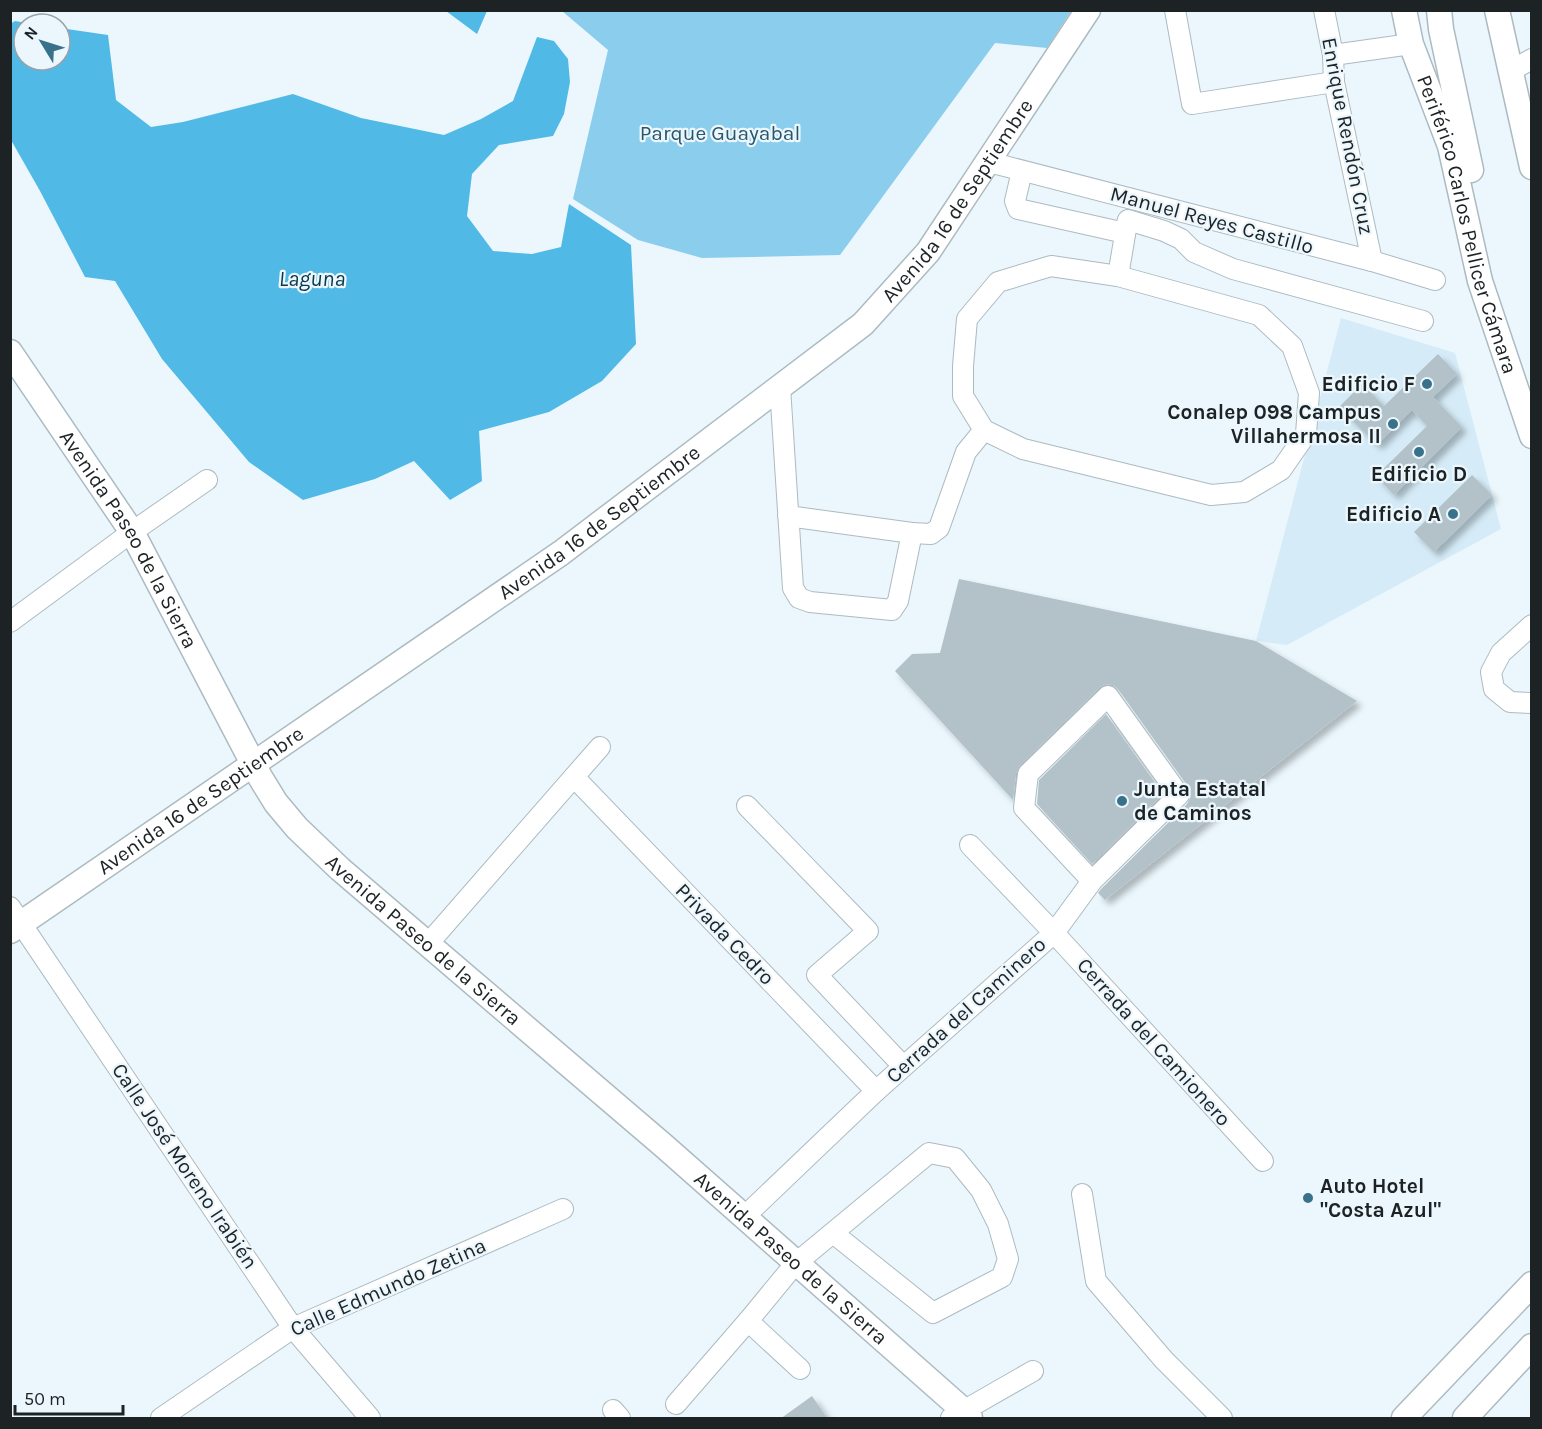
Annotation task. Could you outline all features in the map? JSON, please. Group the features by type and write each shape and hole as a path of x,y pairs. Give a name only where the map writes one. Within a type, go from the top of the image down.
{"main road":[{"name":"Avenida 16 de Septiembre","path":"14,920 253,764 561,553 863,324 928,252 1088,10"},
{"path":"1439,10 1443,41 1521,401"},
{"path":"1497,10 1532,167"},
{"name":"Periférico Carlos Pellicer Cámara","path":"1407,22 1450,146 1480,281 1532,436"},
{"name":"Avenida Paseo de la Sierra","path":"10,352 132,532 253,764 276,803 297,828 428,945 655,1138 961,1416"},
{"path":"1404,1419 1532,1284"},
{"path":"1465,1419 1532,1346"}],"street":[{"path":"1175,10 1192,104 1334,82"},
{"name":"Enrique Rendón Cruz","path":"1324,10 1333,55 1334,82 1372,261"},
{"path":"1333,55 1407,22"},
{"path":"1510,70 1532,59"},
{"name":"Manuel Reyes Castillo","path":"989,162 1372,261 1435,280"},
{"path":"1022,171 1015,201 1018,209 1164,231 1181,240 1194,252 1233,269 1423,321"},
{"path":"1118,276 1132,199"},
{"path":"1051,266 1118,276 1258,315 1292,346 1308,393 1306,434 1281,470 1244,492 1211,495 1023,449 984,430 963,396 967,319 998,282 1051,266"},
{"path":"780,387 793,588 799,598 810,602 892,610 898,600 912,533"},
{"path":"788,516 931,534 939,528 966,453 984,430"},
{"path":"10,622 207,480"},
{"path":"1532,625 1501,653 1491,672 1494,689 1510,702 1532,703"},
{"name":"Cerrada del Caminero","path":"744,1217 903,1066 1054,933 1092,881 1179,795 1108,696 1028,774 1024,807 1092,881"},
{"path":"428,945 600,747"},
{"name":"Privada Cedro","path":"574,777 876,1091"},
{"path":"747,807 868,931 818,975 903,1066"},
{"name":"Cerrada del Camionero","path":"970,845 1263,1161"},
{"name":"Calle José Moreno Irabién","path":"14,920 293,1328 370,1419"},
{"path":"676,1404 795,1264 832,1233 929,1153 955,1158 981,1190 998,1224 1008,1259 1002,1277 933,1313 832,1233"},
{"path":"1082,1194 1096,1281 1164,1360 1222,1419"},
{"name":"Calle Edmundo Zetina","path":"161,1419 293,1328 563,1209"},
{"path":"748,1322 800,1369"},
{"path":"961,1416 1033,1371"}],"shaded area":[{"name":"Conalep 098 Campus Villahermosa II","path":"1341,318 1455,353 1501,529 1287,645 1256,641"}],"green space":[{"name":"Parque Guayabal","path":"562,11 1071,11 1047,48 995,43 840,255 702,258 638,240 573,199 608,50"}],"water":[{"path":"487,10 477,34 446,11"},
{"name":"Laguna","path":"12,23 12,72 72,72 72,30 108,35 116,100 151,127 183,122 293,94 361,118 444,135 481,119 513,101 537,37 554,41 568,59 570,82 564,114 553,136 499,145 472,174 467,216 493,251 532,254 561,247 569,204 631,245 636,344 602,381 549,412 479,431 482,481 450,500 414,461 375,479 303,500 249,462 162,359 115,281 85,277 11,140 10,24"}],"building":[{"path":"1438,354 1457,374 1433,397 1462,427 1394,495 1376,476 1427,426 1412,410 1377,445 1339,407 1362,384 1384,406"},
{"name":"Edificio A","path":"1472,475 1492,495 1434,552 1414,532"},
{"name":"Junta Estatal de Caminos","path":"959,579 1256,641 1357,701 1105,900 1098,893 1101,889 1187,804 1190,798 1189,788 1118,689 1106,684 1100,687 1020,765 1016,773 1013,800 895,671 912,654 940,653"},
{"path":"1106,714 1163,794 1092,864 1037,804 1039,780"},
{"path":"812,1396 828,1419 780,1419"}],"place":[{"name":"Edificio F","path":"1427,384"},
{"name":"Conalep 098 Campus Villahermosa II","path":"1393,424"},
{"name":"Edificio D","path":"1419,452"},
{"name":"Edificio A","path":"1453,514"},
{"name":"Junta Estatal de Caminos","path":"1122,801"},
{"name":"Auto Hotel \"Costa Azul\"","path":"1308,1198"}]}
